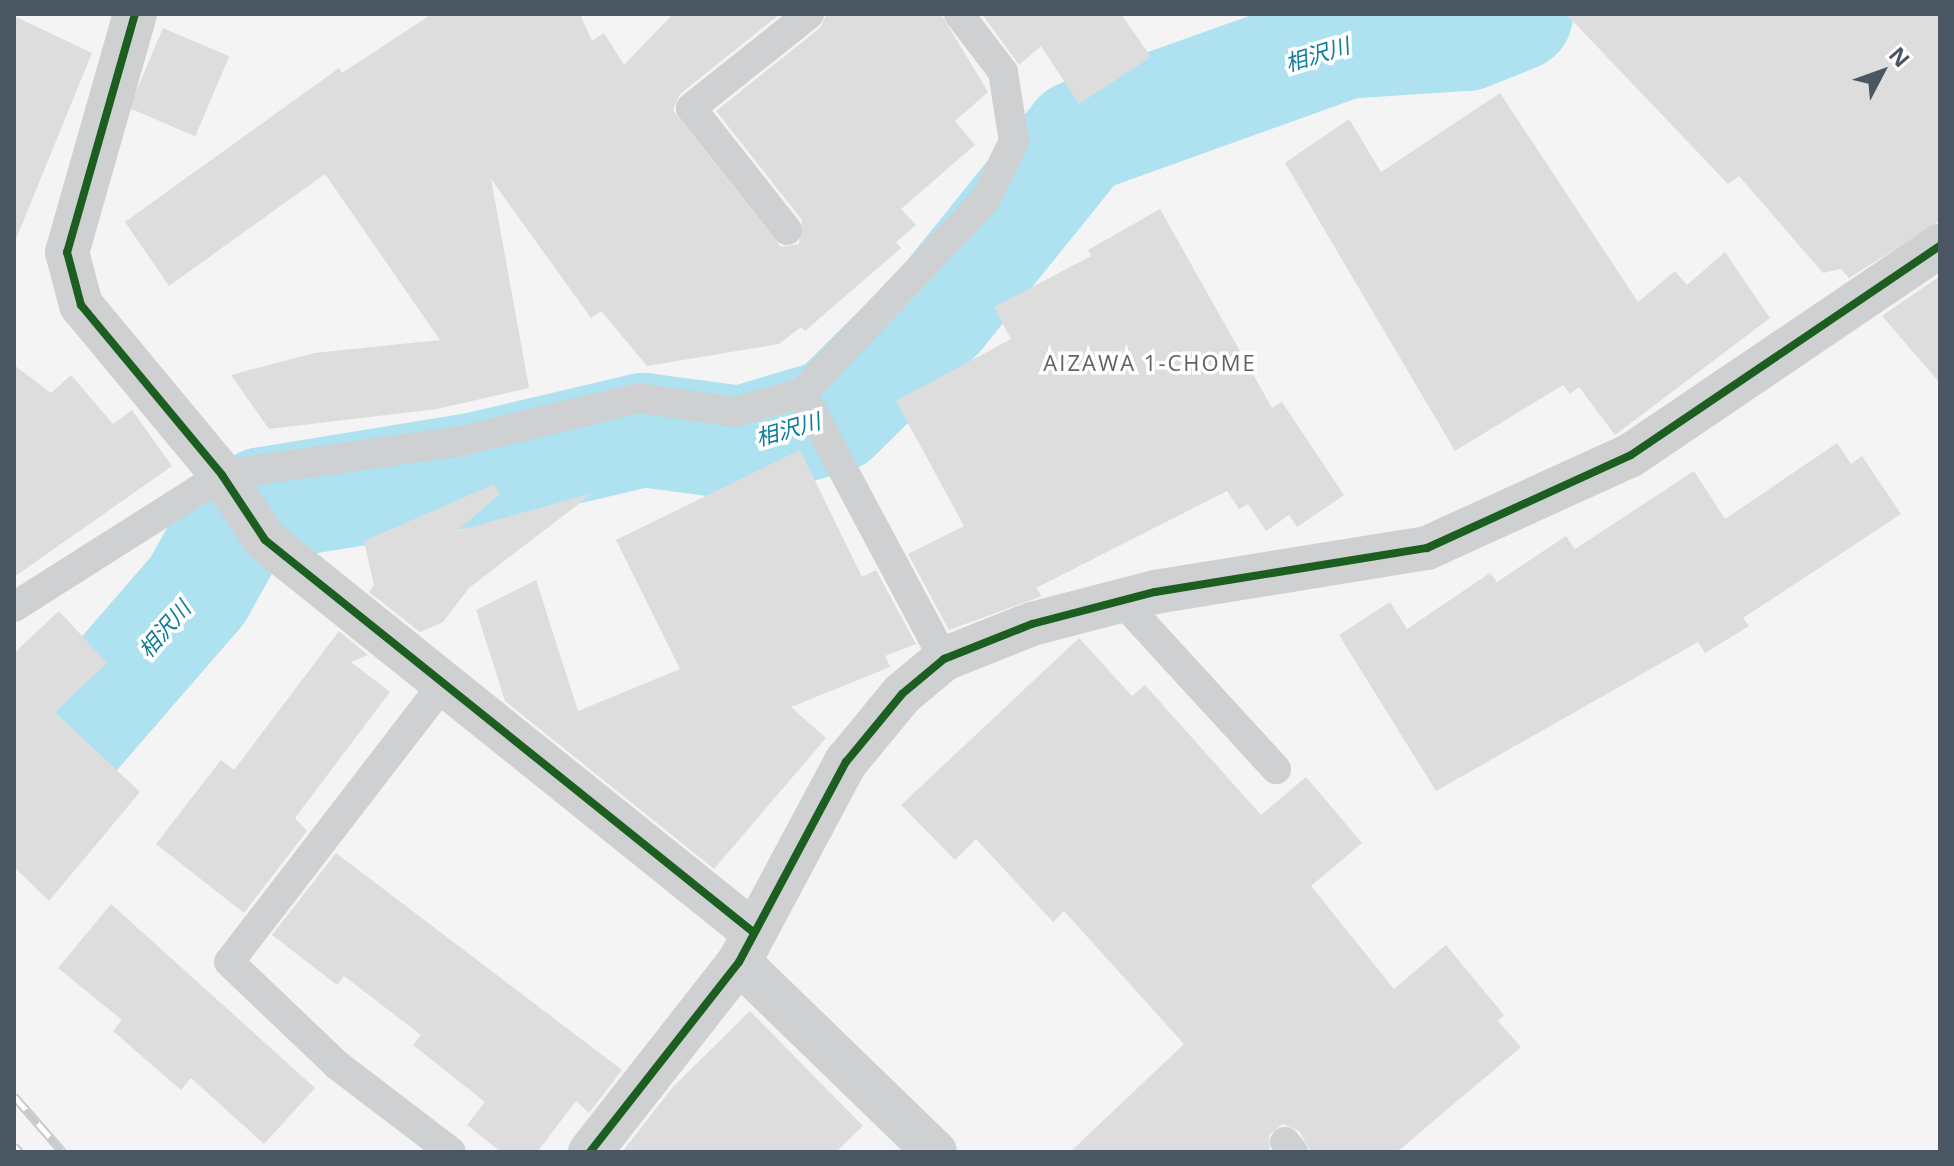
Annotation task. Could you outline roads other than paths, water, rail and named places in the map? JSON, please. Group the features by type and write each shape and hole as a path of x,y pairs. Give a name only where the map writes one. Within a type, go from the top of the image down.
{"street":[{"path":"135,14 67,252 81,305 229,486 265,540 444,683 746,947 935,1152"},
{"path":"597,1149 746,947 846,762 902,694 944,659 1032,624 1122,601 1427,548 1631,455 1940,246"}],"lane":[{"path":"787,230 691,108 809,14"},
{"path":"14,607 229,486 461,441 639,398 734,412 802,393 985,200 1014,141 1003,72 959,14"},
{"path":"802,393 944,659"},
{"path":"1122,601 1276,769"},
{"path":"444,683 229,962 337,1065 451,1152"}],"waterway":[{"name":"相沢川","path":"14,802 197,591 230,532 264,504 478,469 643,430 741,443 835,415 938,313 1080,137 1345,42 1466,34 1516,14"}],"railway":[{"path":"14,1096 63,1152"},
{"path":"14,1146 20,1152"}],"district":[{"name":"AIZAWA 1-CHOME","path":"1150,363"}]}
